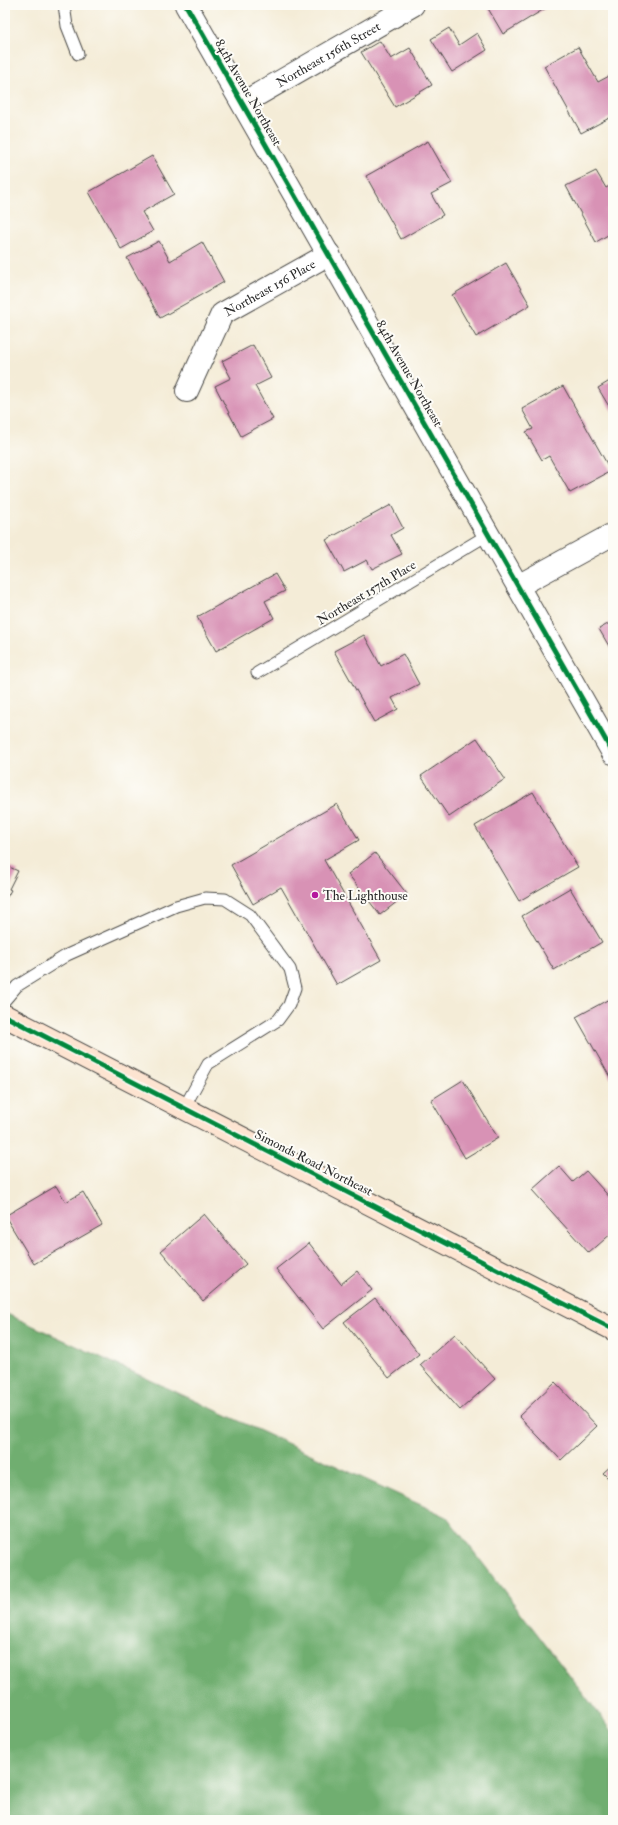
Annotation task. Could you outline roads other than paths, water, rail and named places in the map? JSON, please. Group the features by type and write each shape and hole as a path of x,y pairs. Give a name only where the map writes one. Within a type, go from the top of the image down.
{"main road":[{"name":"Simonds Road Northeast","path":"5,1016 613,1329"}],"street":[{"name":"84th Avenue Northeast","path":"186,5 613,753"},
{"name":"Northeast 156th Street","path":"243,103 413,5"},
{"name":"Northeast 156 Place","path":"187,391 222,314 329,254"},
{"path":"518,586 613,534"}],"lane":[{"path":"64,5 67,26 78,54"},
{"name":"Northeast 157th Place","path":"257,673 489,534"},
{"path":"5,1000 17,986 67,954 176,906 205,898 225,900 232,903 250,915 290,969 295,988 289,1005 278,1020 208,1064 184,1108"}],"place":[{"name":"The Lighthouse","path":"315,895"}]}
